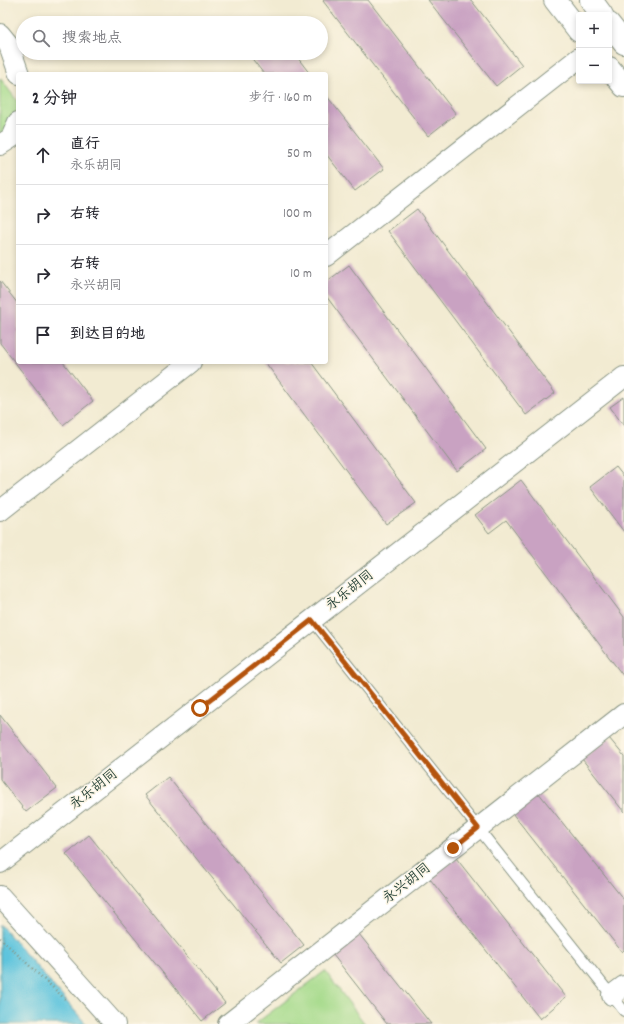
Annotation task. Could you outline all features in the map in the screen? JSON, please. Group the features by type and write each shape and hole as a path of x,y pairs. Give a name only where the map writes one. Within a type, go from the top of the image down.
{"main road":[{"path":"555,0 576,27"},
{"path":"591,0 614,28"},
{"path":"612,72 624,86"}],"street":[{"path":"0,34 9,45 18,72"},
{"path":"328,254 576,60"},
{"path":"0,145 11,138 16,127"},
{"path":"0,511 188,364"},
{"name":"永乐胡同","path":"0,863 624,377"},
{"name":"永兴胡同","path":"228,1024 624,714"},
{"path":"0,896 115,1024"}],"lane":[{"path":"312,620 478,828 618,990 624,1011"}],"path":[{"path":"0,938 68,1002"}],"green space":[{"path":"0,78 16,99 16,142 0,154"},
{"path":"325,971 365,1024 255,1024"}],"water":[{"path":"0,924 86,1024 0,1024"}],"building":[{"path":"368,0 456,114 428,136 323,1"},
{"path":"428,0 471,0 522,65 496,86"},
{"path":"253,60 299,60 308,72 262,72"},
{"path":"328,98 384,169 355,191 328,157"},
{"path":"417,209 555,393 526,415 388,231"},
{"path":"349,265 486,449 457,471 328,299 328,281"},
{"path":"0,281 16,301 16,364 0,343"},
{"path":"16,364 65,364 93,401 63,425"},
{"path":"266,364 312,364 416,503 386,524"},
{"path":"624,397 624,426 610,407"},
{"path":"616,467 624,477 624,532 590,487"},
{"path":"521,480 624,617 624,677 506,520 489,533 475,515"},
{"path":"0,715 57,788 26,812 0,779"},
{"path":"609,738 624,756 624,812 582,759"},
{"path":"168,777 304,945 281,963 145,795"},
{"path":"538,792 624,900 624,950 622,952 512,813"},
{"path":"89,835 225,1003 202,1021 66,854"},
{"path":"456,858 566,997 540,1019 430,879"},
{"path":"359,934 431,1024 387,1024 333,955"}],"route":[{"path":"200,708 312,620 478,828 453,848"}]}
